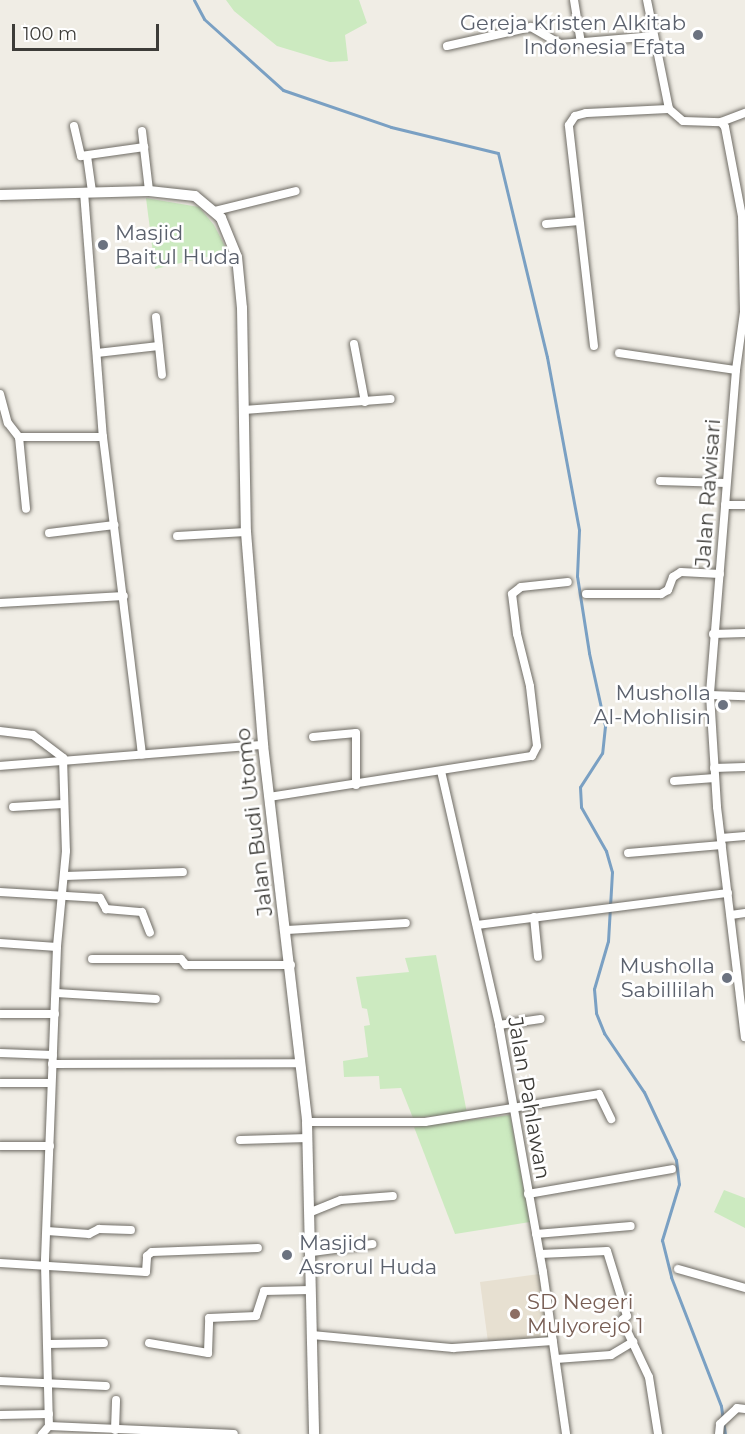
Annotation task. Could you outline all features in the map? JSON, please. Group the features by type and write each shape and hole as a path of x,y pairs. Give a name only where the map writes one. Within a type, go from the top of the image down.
{"street":[{"path":"574,0 581,43"},
{"path":"647,0 669,109 683,121 721,122 745,113"},
{"path":"447,46 531,27 555,43 581,43 654,36"},
{"path":"594,346 579,220 571,120 586,113 669,109"},
{"name":"Jalan Rawisari","path":"721,122 735,170 745,243 745,312 736,370 713,634 711,695 714,768 728,893 742,981 745,1037"},
{"path":"74,126 81,156 144,147"},
{"path":"142,131 149,191"},
{"path":"87,156 102,437 124,596 142,755"},
{"path":"0,195 149,191 195,196 215,211 296,191"},
{"name":"Jalan Budi Utomo","path":"215,211 228,232 239,272 246,532 263,745 287,930 307,1122 312,1252 314,1434"},
{"path":"546,224 579,220"},
{"path":"156,317 162,375"},
{"path":"354,344 365,402"},
{"path":"97,352 159,346"},
{"path":"619,353 736,370"},
{"path":"0,394 8,423 19,437 26,509"},
{"path":"244,410 392,399"},
{"path":"19,437 102,437"},
{"path":"660,481 726,483"},
{"path":"725,505 745,505"},
{"path":"49,533 115,525"},
{"path":"177,536 246,532"},
{"path":"586,594 661,594 668,590 673,577 681,572 720,574"},
{"path":"269,797 523,760 536,752 531,686 517,634 512,594 520,587 568,582"},
{"path":"0,603 124,596"},
{"path":"713,634 745,633"},
{"path":"711,695 745,696"},
{"path":"0,731 33,735 63,758"},
{"path":"313,737 356,733 356,785"},
{"path":"0,766 41,765 63,758 142,755 263,745"},
{"path":"42,1434 49,1426 50,1382 45,1264 57,947 65,876 63,758"},
{"path":"714,768 745,767"},
{"name":"Jalan Pahlawan","path":"441,771 499,1025 540,1254 566,1434"},
{"path":"674,781 715,778"},
{"path":"13,807 63,804"},
{"path":"628,854 745,836"},
{"path":"65,876 183,872"},
{"path":"0,892 61,898 100,898 106,909 142,912 150,933"},
{"path":"477,925 728,893"},
{"path":"731,915 745,913"},
{"path":"534,917 538,957"},
{"path":"287,930 405,923"},
{"path":"0,943 57,947"},
{"path":"92,959 182,959 186,966 291,965"},
{"path":"56,993 156,999"},
{"path":"0,1014 55,1014"},
{"path":"499,1025 541,1019"},
{"path":"0,1053 52,1059 302,1063"},
{"path":"0,1083 51,1083"},
{"path":"307,1122 415,1123 514,1110 598,1094 611,1119"},
{"path":"240,1140 308,1138"},
{"path":"0,1146 50,1146"},
{"path":"528,1194 672,1168"},
{"path":"311,1212 341,1200 393,1196"},
{"path":"536,1234 631,1226"},
{"path":"47,1231 89,1234 99,1229 131,1230"},
{"path":"312,1252 372,1244"},
{"path":"0,1263 146,1272 147,1256 152,1252 258,1248"},
{"path":"540,1254 607,1251 627,1316 622,1320 651,1387 658,1434"},
{"path":"678,1269 745,1288"},
{"path":"149,1343 208,1353 209,1318 256,1316 264,1291 311,1290"},
{"path":"312,1335 453,1348 553,1341"},
{"path":"556,1359 612,1355 633,1342"},
{"path":"48,1344 104,1343"},
{"path":"0,1381 106,1386"},
{"path":"115,1430 116,1400"},
{"path":"719,1434 720,1424 737,1408 745,1409"},
{"path":"0,1414 49,1414"},
{"path":"49,1426 135,1433 234,1434"}],"shaded area":[{"name":"SD Negeri Mulyorejo 1","path":"539,1274 549,1337 488,1342 480,1282"}],"green space":[{"path":"226,0 359,0 367,23 345,35 348,61 330,62 277,46 234,11"},
{"path":"146,198 199,207 214,225 228,252 155,269"},
{"path":"436,955 467,1113 413,1118 401,1088 380,1089 379,1076 344,1077 343,1061 368,1057 364,1026 370,1025 367,1009 362,1008 356,977 409,972 405,958"},
{"path":"510,1115 530,1222 455,1234 414,1127"},
{"path":"724,1190 745,1198 745,1228 714,1212"}],"waterway":[{"path":"194,0 204,19 283,90 391,127 498,153 547,357 579,530 577,576 589,653 605,726 602,753 580,787 581,807 606,851 612,872 608,941 594,989 596,1013 604,1033 644,1092 676,1160 679,1184 662,1240 671,1277 721,1406 725,1434"}],"place":[{"name":"Gereja Kristen Alkitab Indonesia Efata","path":"698,35"},
{"name":"Masjid Baitul Huda","path":"103,245"},
{"name":"Musholla Al-Mohlisin","path":"723,705"},
{"name":"Musholla Sabillilah","path":"727,978"},
{"name":"Masjid Asrorul Huda","path":"287,1255"},
{"name":"SD Negeri Mulyorejo 1","path":"515,1314"}]}
